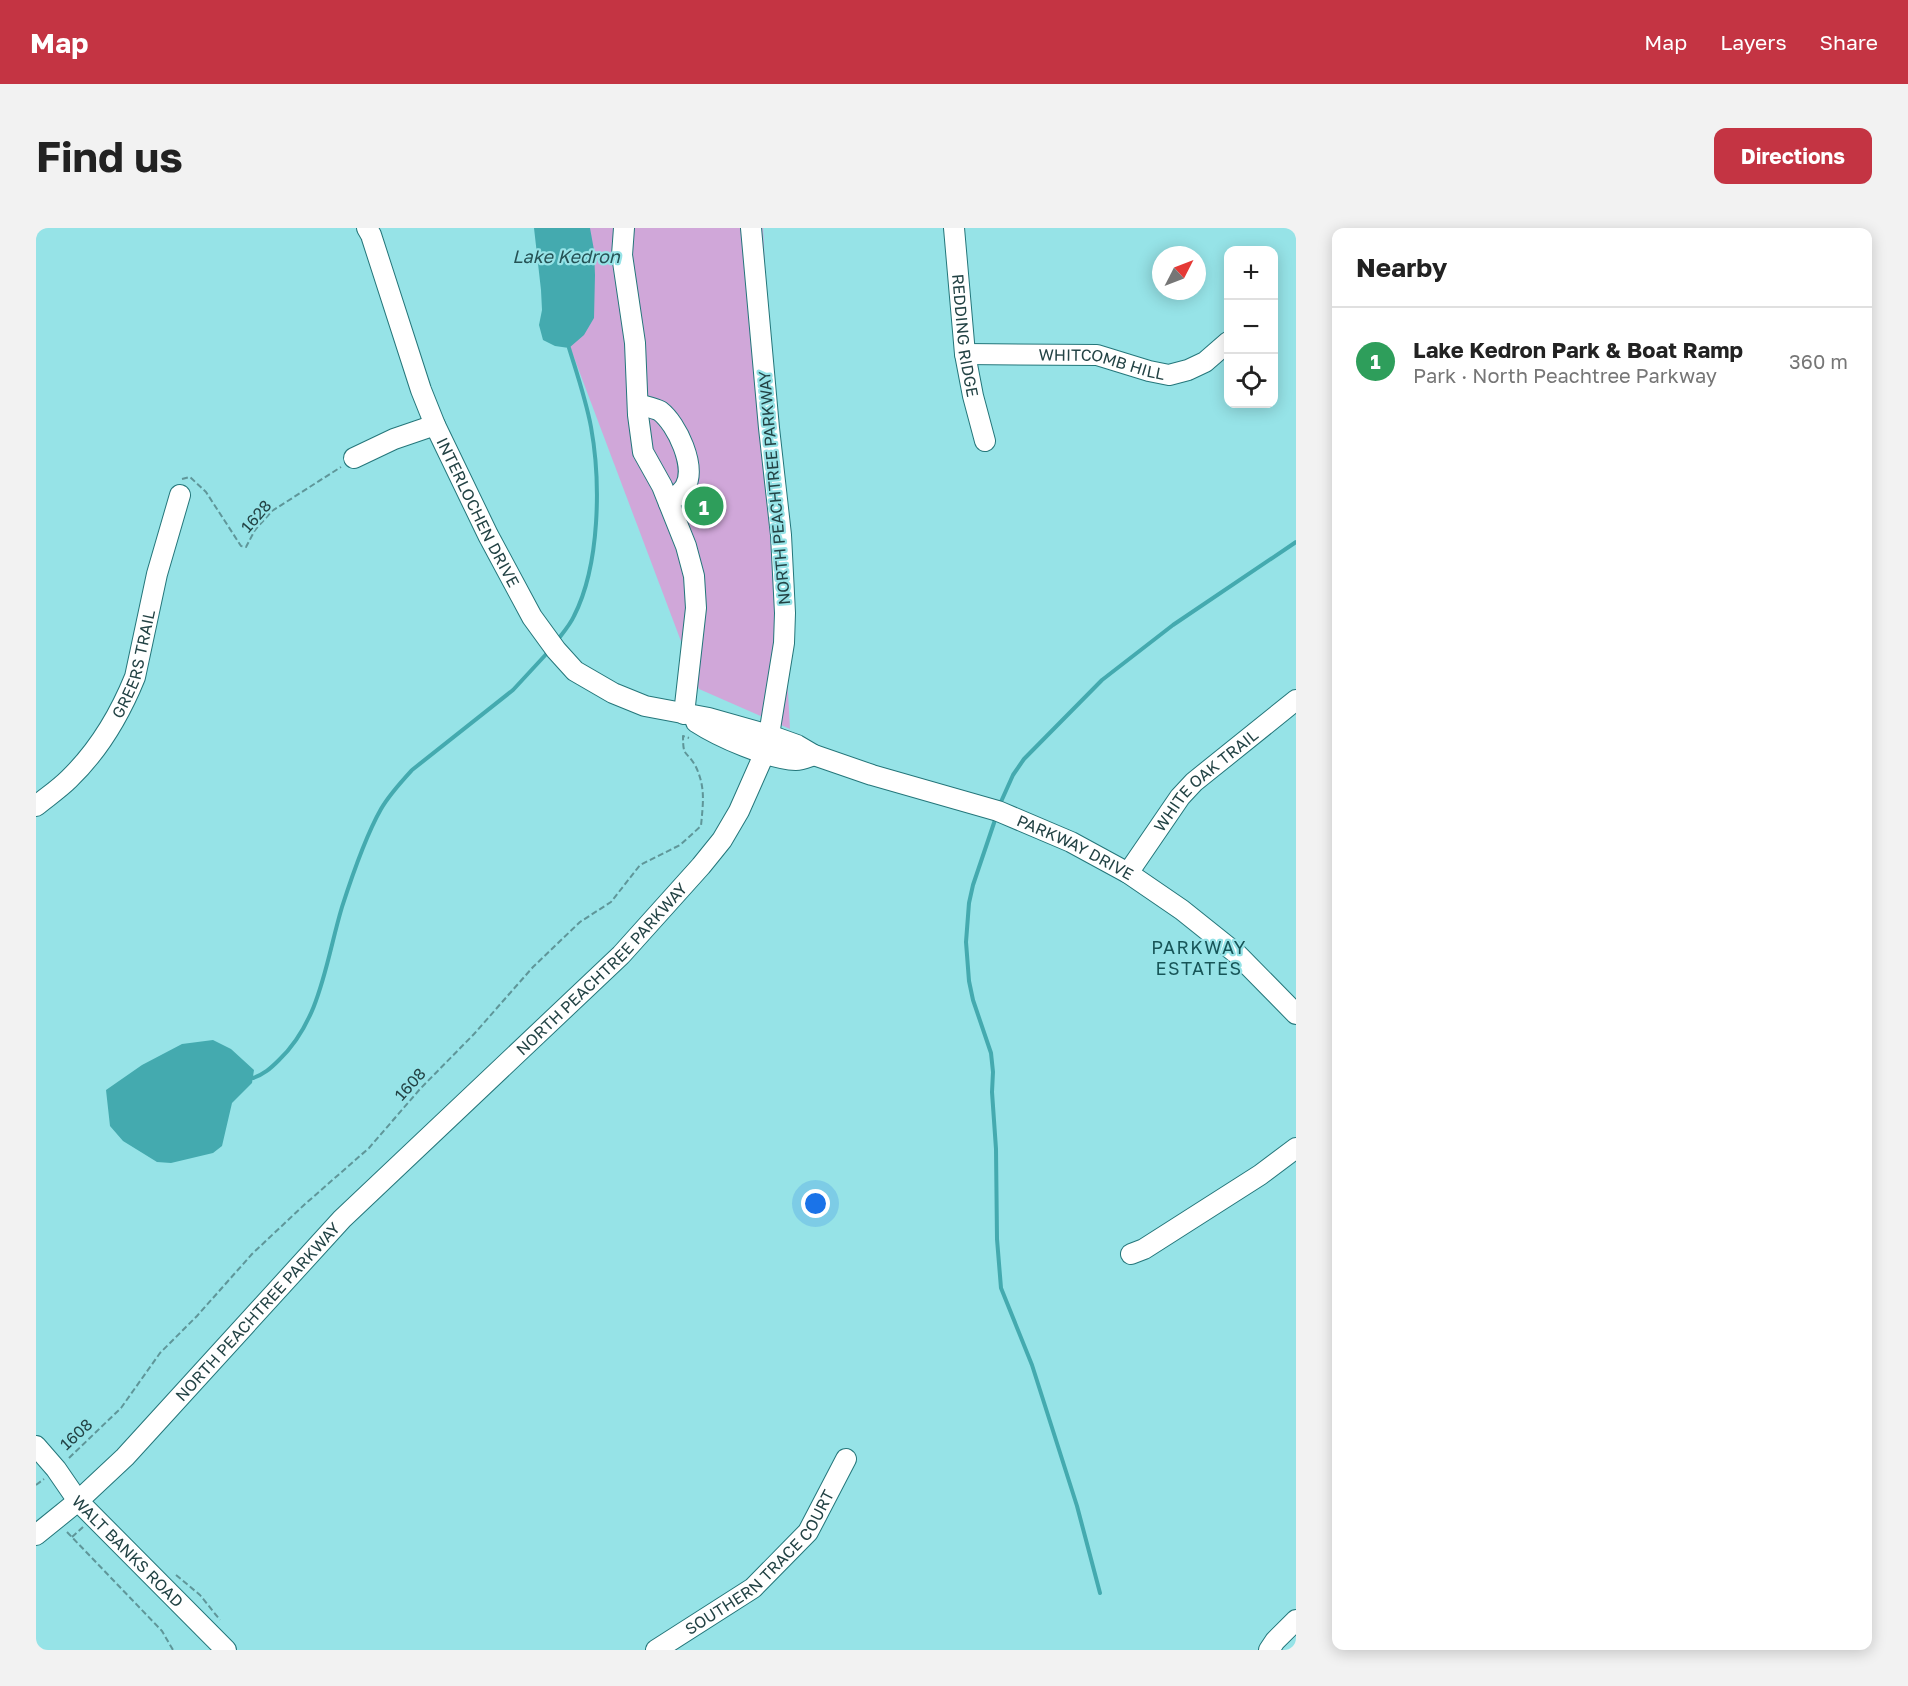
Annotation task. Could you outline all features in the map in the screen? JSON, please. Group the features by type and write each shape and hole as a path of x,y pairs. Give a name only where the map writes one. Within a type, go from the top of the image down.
{"street":[{"name":"INTERLOCHEN DRIVE","path":"367,228 421,390 435,425 488,535 532,617 551,645 575,671 613,693 645,706 709,718 766,744"},
{"path":"624,228 622,255 635,343 643,452 669,503 686,546 694,576 696,608 684,714"},
{"name":"NORTH PEACHTREE PARKWAY","path":"36,1535 78,1501 125,1457 342,1219 616,960 702,866 722,840 750,789 766,744 784,644 784,577 751,228"},
{"name":"REDDING RIDGE","path":"954,228 965,354 985,441"},
{"name":"WHITCOMB HILL","path":"965,354 1097,355 1169,375 1205,362 1224,345"},
{"path":"638,404 660,411 682,442 690,466 686,486 669,503"},
{"path":"354,458 394,439 435,425"},
{"name":"GREERS TRAIL","path":"36,806 68,780 91,754 112,724 129,691 135,677 158,574 180,495"},
{"name":"WHITE OAK TRAIL","path":"1128,873 1180,797 1194,782 1296,700"},
{"name":"PARKWAY DRIVE","path":"766,744 797,745 814,755 872,776 998,811 1071,842 1128,873 1182,910 1237,954 1296,1014"},
{"path":"1131,1254 1144,1249 1260,1175 1296,1148"},
{"name":"WALT BANKS ROAD","path":"36,1446 52,1472 78,1501 226,1650"},
{"name":"SOUTHERN TRACE COURT","path":"656,1650 753,1588 808,1532 846,1459"},
{"path":"1269,1650 1296,1620"}],"path":[{"name":"1628","path":"180,495 179,481 190,477 206,492 241,546 246,547 255,530 272,511 354,458"},
{"name":"1608","path":"52,1472 122,1408 160,1353 197,1316 252,1254 369,1148 420,1089 474,1034 533,967 580,922 611,902 640,865 680,845 701,826 704,792 694,765 683,751 683,736 694,739"},
{"path":"36,1485 52,1472"},
{"path":"56,1520 162,1631 173,1650"}],"shaded area":[{"path":"550,228 763,228 790,729 699,689 561,323"}],"water":[{"name":"Lake Kedron","path":"534,228 590,228 594,250 594,318 584,335 569,348 555,346 543,340 539,325 542,310 541,290"},
{"path":"213,1040 231,1049 254,1070 252,1083 232,1103 222,1146 213,1153 171,1163 157,1162 123,1141 110,1126 106,1090 142,1065 182,1044"}],"waterway":[{"path":"556,642 572,619 583,595 589,573 596,523 596,473 591,427 569,348"},
{"path":"1000,804 1013,775 1024,759 1102,680 1173,625 1296,542"},
{"path":"253,1078 267,1071 279,1060 304,1027 320,988 342,907 355,870 381,809 412,770 513,690 550,650"},
{"path":"996,817 973,885 966,942 969,981 991,1053 993,1072 997,1239 1001,1288 1032,1365 1077,1506 1100,1593"}],"place":[{"name":"Lake Kedron Park & Boat Ramp","path":"704,506"}],"district":[{"name":"PARKWAY ESTATES","path":"1199,958"}]}
